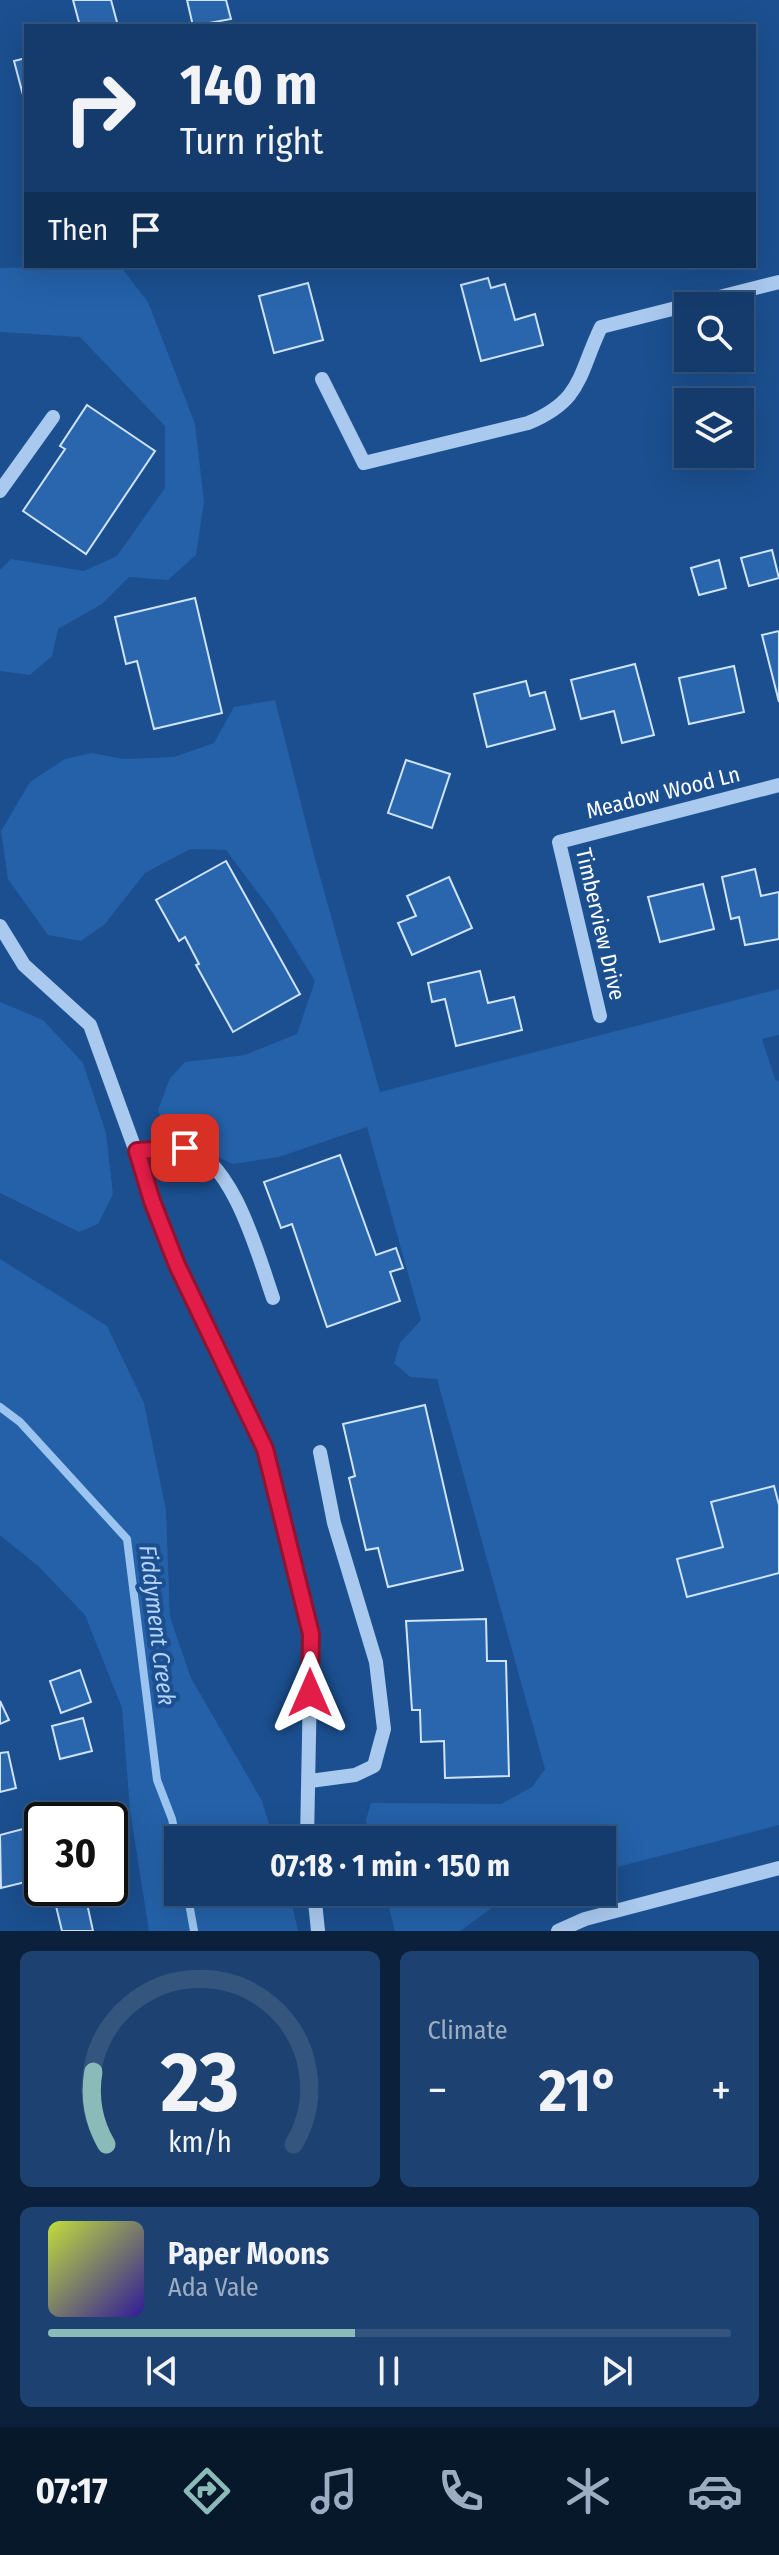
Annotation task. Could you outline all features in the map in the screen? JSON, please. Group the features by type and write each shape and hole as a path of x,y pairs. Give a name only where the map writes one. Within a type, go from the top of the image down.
{"street":[{"path":"322,379 364,463 528,423 550,414 576,390 601,327 779,282"},
{"path":"0,491 53,417"},
{"name":"Meadow Wood Ln","path":"559,842 779,785"},
{"name":"Timberview Drive","path":"559,842 600,1016"},
{"path":"0,926 24,965 90,1025 177,1265 265,1449 311,1634 308,1826"},
{"path":"137,1151 185,1148 206,1158 236,1196 273,1298"},
{"path":"310,1781 355,1775 374,1766 384,1729 376,1662 334,1523 320,1452"},
{"path":"558,1931 585,1919 779,1868"},
{"path":"315,1906 318,1931"}],"shaded area":[{"path":"0,268 122,268 148,302 195,424 204,502 196,555 168,580 129,577 102,604 58,629 52,656 30,675 0,671 0,570 11,559 84,571 117,556 165,488 165,426 80,337 0,332"},
{"path":"275,700 314,855 380,1092 779,989 779,1035 762,1039 775,1079 779,1082 779,1825 616,1867 616,1826 368,1826 371,1803 501,1804 532,1787 545,1769 437,1379 410,1377 394,1363 400,1343 421,1320 367,1127 279,1157 233,1164 166,1132 158,1110 170,1078 185,1062 245,1055 297,1034 315,981 273,913 226,850 190,849 145,873 105,924 81,941 48,935 8,879 1,831 30,782 65,759 92,753 123,759 174,757 214,743 234,707"},
{"path":"0,1002 43,1020 83,1063 106,1133 113,1194 98,1224 79,1232 0,1193"},
{"path":"0,1259 107,1326 144,1403 166,1510 170,1617 191,1678 262,1801 270,1826 164,1826 164,1906 292,1906 298,1931 149,1931 130,1810 122,1708 85,1615 39,1567 0,1535"},
{"path":"389,1906 494,1906 460,1931 395,1931"}],"building":[{"path":"73,0 111,0 117,24 79,24"},
{"path":"187,0 226,0 231,19 193,24"},
{"path":"24,58 23,95 14,61"},
{"path":"488,278 491,288 505,284 515,320 535,314 543,345 481,361 461,285"},
{"path":"308,283 323,340 274,353 259,296"},
{"path":"87,405 155,451 86,554 23,511 65,449 60,446"},
{"path":"772,550 779,578 749,586 741,558"},
{"path":"719,560 726,588 699,595 691,568"},
{"path":"195,598 222,713 154,729 137,661 126,664 115,617"},
{"path":"779,631 779,702 762,635"},
{"path":"635,664 654,735 622,743 614,711 581,719 571,680"},
{"path":"734,666 744,712 689,724 679,678"},
{"path":"526,681 530,696 545,692 555,729 487,747 474,694"},
{"path":"406,760 450,774 432,828 388,813"},
{"path":"226,861 300,994 233,1032 196,965 199,964 185,937 179,941 156,900"},
{"path":"755,869 761,896 779,892 779,939 745,945 739,917 731,919 722,877"},
{"path":"449,877 472,928 412,955 398,923 416,916 407,896"},
{"path":"703,884 714,929 660,942 648,897"},
{"path":"480,971 488,1003 514,997 522,1030 456,1046 445,999 432,1002 428,983"},
{"path":"340,1155 376,1255 396,1248 403,1268 390,1272 400,1301 327,1327 292,1224 281,1228 264,1182"},
{"path":"425,1405 463,1570 388,1587 378,1548 366,1550 349,1478 355,1476 343,1424"},
{"path":"774,1486 779,1505 779,1573 687,1597 677,1559 723,1547 711,1502"},
{"path":"486,1619 487,1661 506,1661 509,1776 445,1778 444,1741 421,1742 420,1710 412,1710 406,1621"},
{"path":"80,1670 91,1702 61,1713 50,1681"},
{"path":"0,1701 9,1720 0,1724"},
{"path":"83,1718 92,1751 60,1759 52,1726"},
{"path":"8,1752 16,1788 0,1792 0,1753"},
{"path":"24,1829 24,1882 1,1888 0,1835"},
{"path":"56,1906 88,1906 93,1931 62,1931"}],"waterway":[{"name":"Fiddyment Creek","path":"0,1407 20,1422 127,1539 157,1780 173,1826"},
{"name":"Fiddyment Creek","path":"190,1906 194,1931"}],"route":[{"path":"185,1148 137,1151 152,1201 177,1265 265,1449 311,1634 310,1693"}]}
